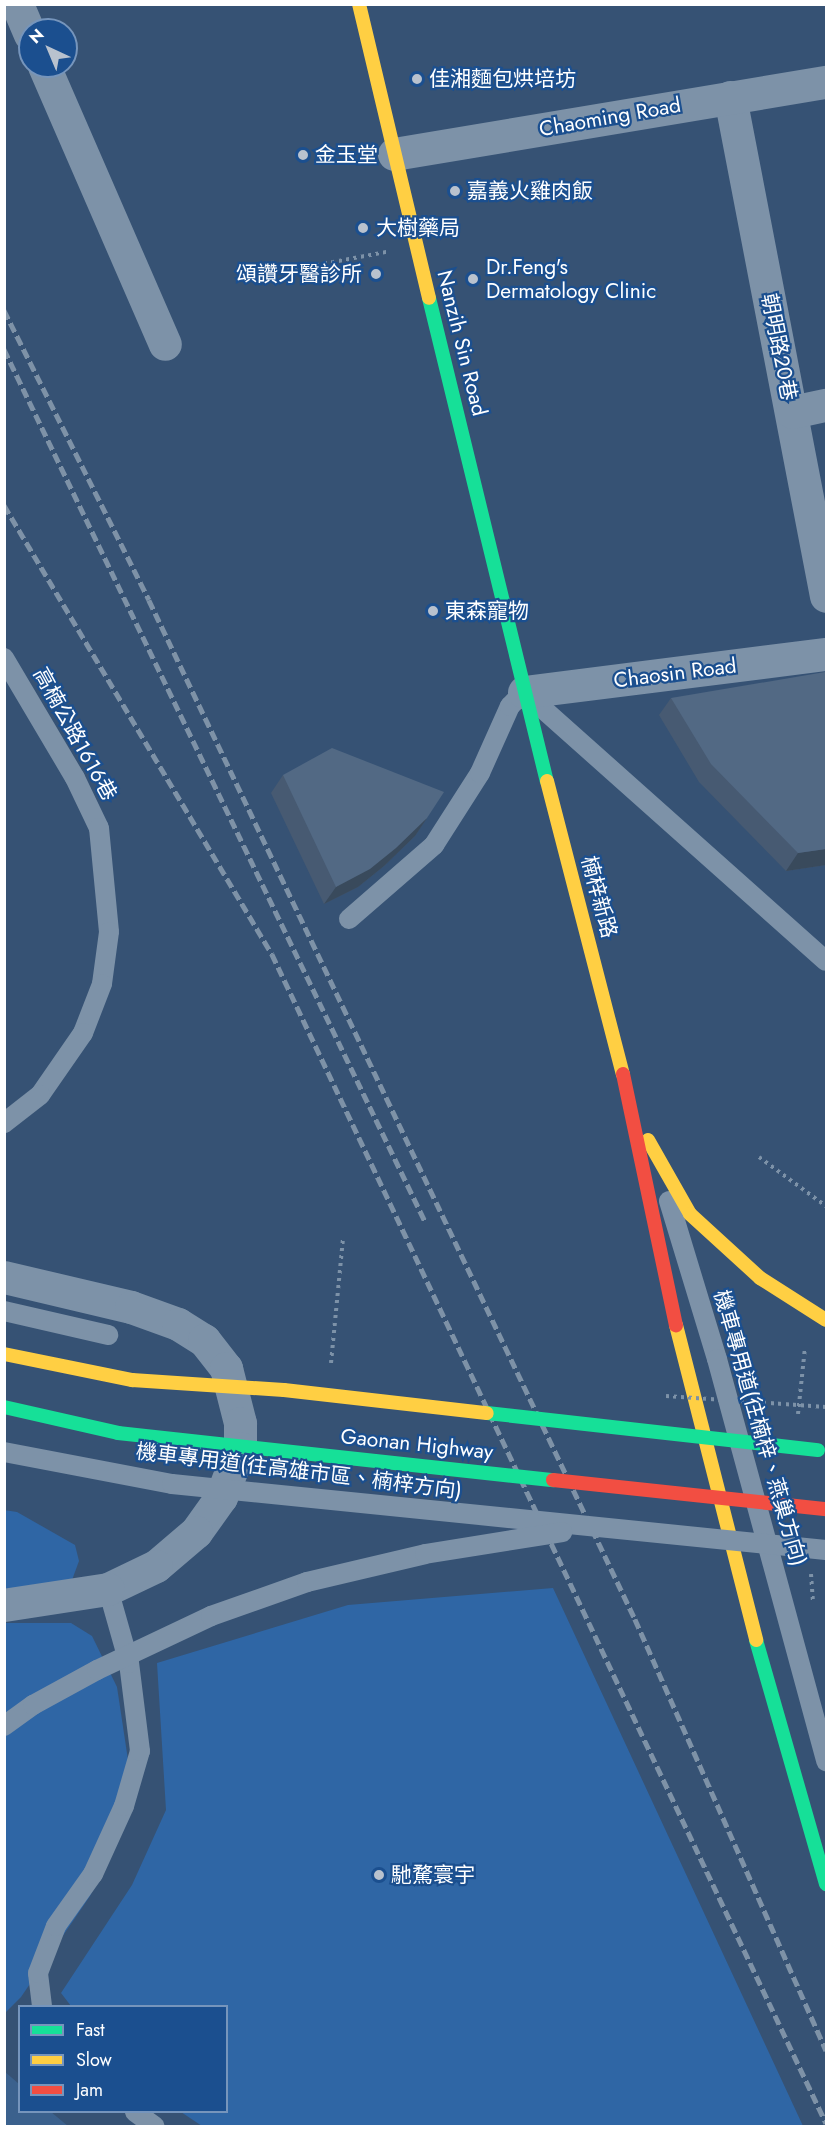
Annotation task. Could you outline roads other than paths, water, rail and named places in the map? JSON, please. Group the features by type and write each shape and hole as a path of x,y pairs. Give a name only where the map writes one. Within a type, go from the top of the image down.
{"main road":[{"name":"Nanzih Sin Road","path":"359,4 524,692"},
{"name":"楠梓新路","path":"524,692 633,1112"},
{"path":"633,1112 690,1214 760,1278 805,1310 826,1320"},
{"path":"633,1112 663,1272 760,1655 807,1831 826,1884"},
{"name":"Gaonan Highway","path":"4,1354 132,1380 296,1391 824,1450"},
{"name":"Gaonan Highway","path":"4,1407 118,1433 826,1509"}],"street":[{"path":"17,4 23,18"},
{"path":"49,78 165,344"},
{"name":"Chaoming Road","path":"394,154 826,82"},
{"name":"朝明路20巷","path":"729,97 826,596"},
{"path":"792,412 826,405"},
{"name":"Chaosin Road","path":"524,692 826,654"},
{"path":"4,1277 131,1307 178,1324 204,1340 226,1368 240,1422 240,1448 221,1497 196,1532 156,1566 108,1589 4,1605"}],"lane":[{"name":"高楠公路1616巷","path":"4,658 75,778 99,828 109,932 102,984 83,1033 40,1095 4,1123"},
{"path":"349,919 434,845 480,773 510,706 524,692 826,960"},
{"name":"機車專用道(往楠梓、燕巢方向)","path":"633,1112 675,1217 826,1761"},
{"path":"4,1311 108,1335"},
{"name":"機車專用道(往高雄市區、楠梓方向)","path":"4,1452 172,1484 826,1551"},
{"name":"機車專用道(往高雄市區、楠梓方向)","path":"4,1726 33,1705 117,1660 211,1616 307,1582 425,1554 588,1528"},
{"path":"42,2005 38,1973 56,1926 93,1874 124,1806 140,1751 129,1664 108,1589"},
{"path":"136,2113 154,2127"}],"railway":[{"path":"4,310 149,600 635,1619 826,2051"},
{"path":"4,349 425,1221"},
{"path":"4,505 272,954 826,2123"}],"place":[{"name":"佳湘麵包烘培坊","path":"417,79"},
{"name":"金玉堂","path":"303,155"},
{"name":"嘉義火雞肉飯","path":"455,191"},
{"name":"大樹藥局","path":"363,228"},
{"name":"頌讚牙醫診所","path":"376,274"},
{"name":"Dr.Feng's Dermatology Clinic","path":"473,279"},
{"name":"東森寵物","path":"433,611"},
{"name":"馳騖寰宇","path":"379,1875"}]}
